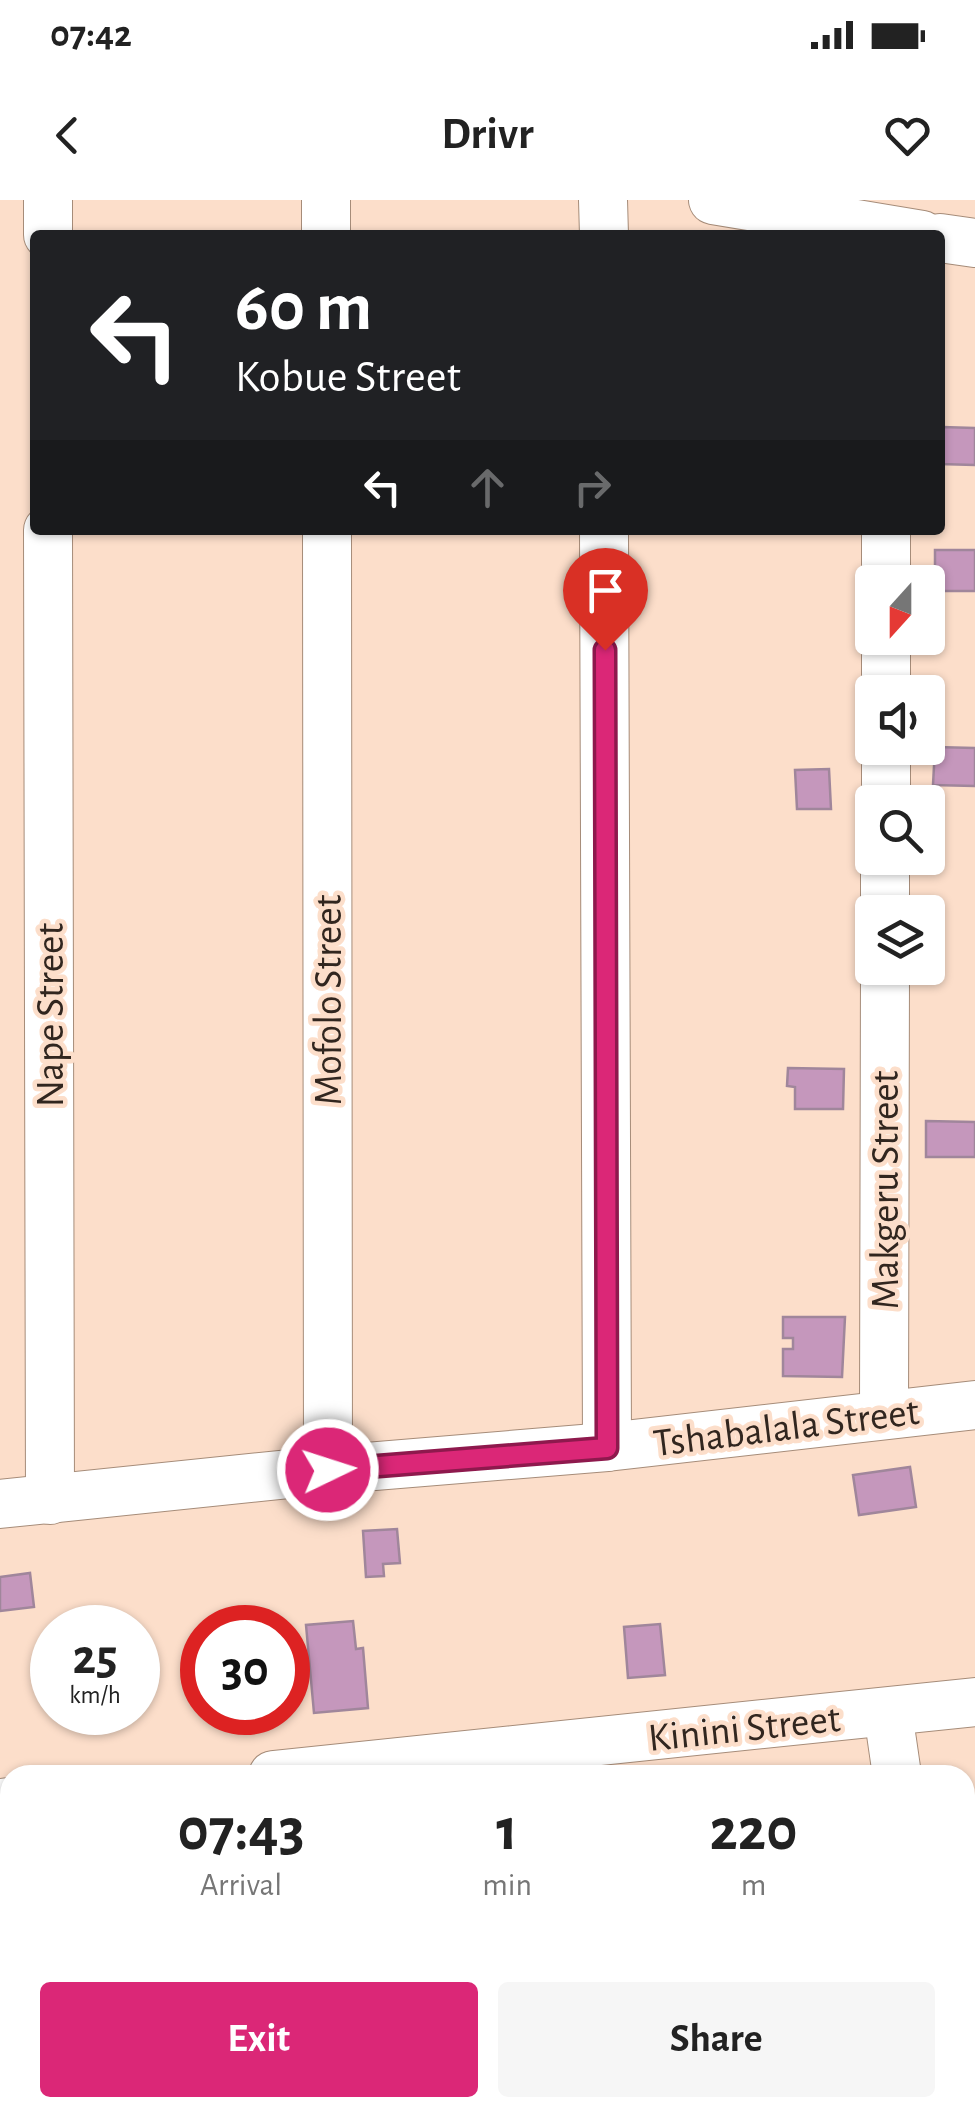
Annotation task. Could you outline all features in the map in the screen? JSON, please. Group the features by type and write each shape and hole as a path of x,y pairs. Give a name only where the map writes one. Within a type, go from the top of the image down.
{"street":[{"path":"48,200 48,230"},
{"path":"326,200 326,230"},
{"path":"604,200 604,230"},
{"path":"713,200 882,230"},
{"path":"945,239 975,243"},
{"name":"Nape Street","path":"48,535 50,1500"},
{"name":"Mofolo Street","path":"327,535 328,1470"},
{"path":"604,535 607,1448"},
{"path":"886,535 886,565"},
{"name":"Makgeru Street","path":"884,1414 885,985"},
{"name":"Tshabalala Street","path":"0,1504 328,1470 607,1448 975,1406"},
{"name":"Kinini Street","path":"372,1765 975,1702"},
{"path":"888,1713 896,1765"}],"building":[{"path":"945,427 975,428 975,465 945,464"},
{"path":"935,550 975,550 975,591 945,591 945,565 935,565"},
{"path":"945,747 975,748 975,786 933,785 934,765 945,765"},
{"path":"829,769 831,809 797,809 795,770"},
{"path":"788,1068 844,1069 843,1109 795,1109 795,1087 787,1086"},
{"path":"926,1121 975,1122 975,1157 926,1157"},
{"path":"783,1317 845,1317 842,1377 783,1376 783,1349 793,1349 793,1338 783,1338"},
{"path":"910,1467 916,1507 859,1515 853,1475"},
{"path":"397,1529 400,1563 383,1564 384,1576 366,1577 363,1531"},
{"path":"30,1573 34,1605 0,1611 0,1577"},
{"path":"353,1621 356,1649 363,1648 368,1708 314,1713 310,1625"},
{"path":"660,1624 665,1675 628,1678 624,1627"}],"route":[{"path":"328,1470 607,1448 605,650"}]}
